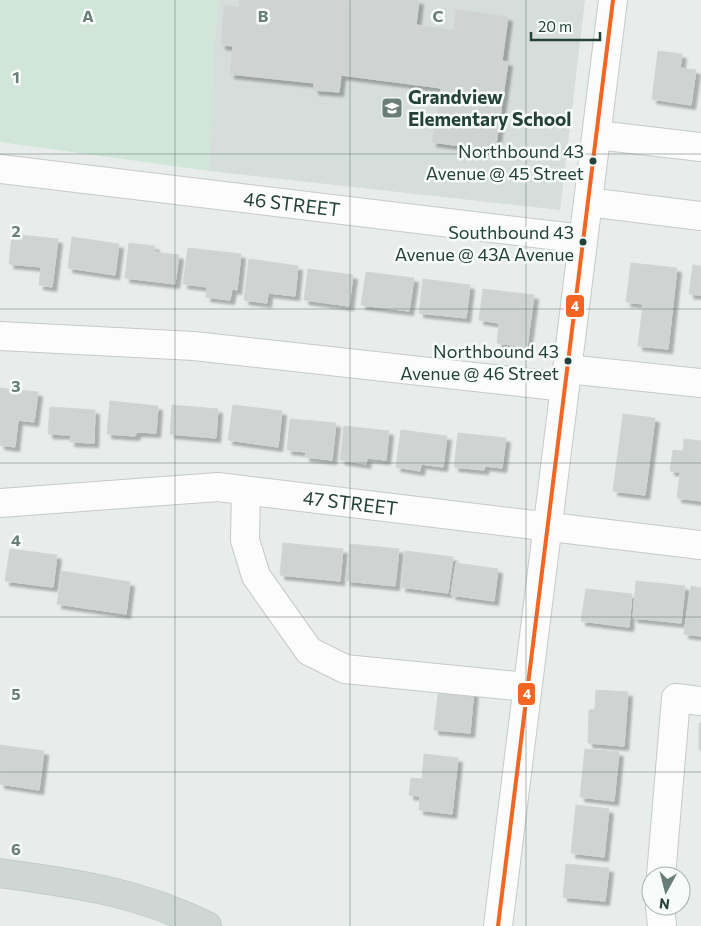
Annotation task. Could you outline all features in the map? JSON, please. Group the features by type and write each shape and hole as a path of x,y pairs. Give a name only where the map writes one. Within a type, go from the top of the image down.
{"main road":[{"path":"0,873 116,891 198,924"}],"street":[{"path":"498,926 613,0"},
{"path":"597,135 701,147"},
{"name":"46 STREET","path":"0,169 583,239"},
{"path":"588,202 701,216"},
{"path":"0,336 194,346 566,378 701,383"},
{"name":"47 STREET","path":"0,503 218,487 701,545"},
{"path":"246,491 245,540 256,576 309,651 345,669 527,687"},
{"path":"662,866 676,698 701,701"}],"shaded area":[{"name":"Grandview Elementary School","path":"219,0 585,0 560,210 209,171 214,46"}],"green space":[{"path":"0,0 219,0 214,46 209,171 0,142"}],"building":[{"path":"239,0 419,0 416,25 454,30 456,9 508,17 502,61 508,62 495,151 432,142 441,88 341,75 339,92 314,90 314,83 230,74 233,46 221,45 224,5 239,7"},
{"path":"658,51 682,54 680,68 696,70 691,105 652,99"},
{"path":"12,234 58,239 52,287 39,285 41,267 9,264"},
{"path":"72,237 119,244 115,275 68,268"},
{"path":"129,243 155,246 154,252 179,255 175,284 125,278"},
{"path":"188,248 241,254 237,290 232,289 230,300 206,297 207,287 183,284"},
{"path":"249,259 298,266 295,296 268,293 267,303 244,300"},
{"path":"631,263 677,268 668,349 638,346 643,304 626,302"},
{"path":"693,265 701,266 701,295 689,294"},
{"path":"308,269 353,275 349,306 304,300"},
{"path":"366,272 414,278 409,311 361,305"},
{"path":"423,279 470,285 466,318 419,313"},
{"path":"483,289 534,295 527,347 497,343 499,323 479,320"},
{"path":"0,388 38,392 34,422 18,420 15,447 0,445"},
{"path":"110,401 158,406 156,433 137,432 135,436 107,434"},
{"path":"172,405 218,409 216,438 170,434"},
{"path":"233,405 282,411 278,447 228,440"},
{"path":"50,407 95,410 94,443 70,442 71,435 48,434"},
{"path":"623,414 655,418 645,495 613,491"},
{"path":"290,419 336,423 332,460 305,457 306,452 287,450"},
{"path":"344,426 389,431 386,460 367,458 366,464 340,460"},
{"path":"401,430 447,436 443,467 421,464 420,471 396,467"},
{"path":"458,433 506,438 502,468 485,466 484,470 454,467"},
{"path":"684,439 701,441 701,501 677,498 680,472 670,471 673,450 683,451"},
{"path":"283,543 343,549 340,581 280,575"},
{"path":"350,544 399,549 395,586 346,581"},
{"path":"10,549 57,555 53,587 5,581"},
{"path":"405,551 453,557 448,593 401,587"},
{"path":"456,563 498,569 494,601 451,595"},
{"path":"62,571 130,582 126,614 57,604"},
{"path":"636,581 685,586 681,623 633,618"},
{"path":"691,586 701,588 701,636 684,634"},
{"path":"586,589 632,594 629,627 581,621"},
{"path":"439,686 474,689 470,733 434,730"},
{"path":"596,690 628,692 624,746 588,743 589,710 595,709"},
{"path":"699,723 701,723 701,750 699,750"},
{"path":"0,745 44,751 39,790 0,784"},
{"path":"585,749 619,752 614,801 580,797"},
{"path":"424,754 458,758 452,814 419,810 420,796 409,795 411,778 422,779"},
{"path":"576,805 609,809 604,857 571,853"},
{"path":"566,864 609,868 605,901 563,897"}],"transit line":[{"name":"4","path":"498,926 613,0"}],"place":[{"name":"Grandview Elementary School","path":"392,108"},
{"name":"Northbound 43 Avenue @ 45 Street","path":"593,161"},
{"name":"Southbound 43 Avenue @ 43A Avenue","path":"583,242"},
{"name":"Northbound 43 Avenue @ 46 Street","path":"568,361"}]}
